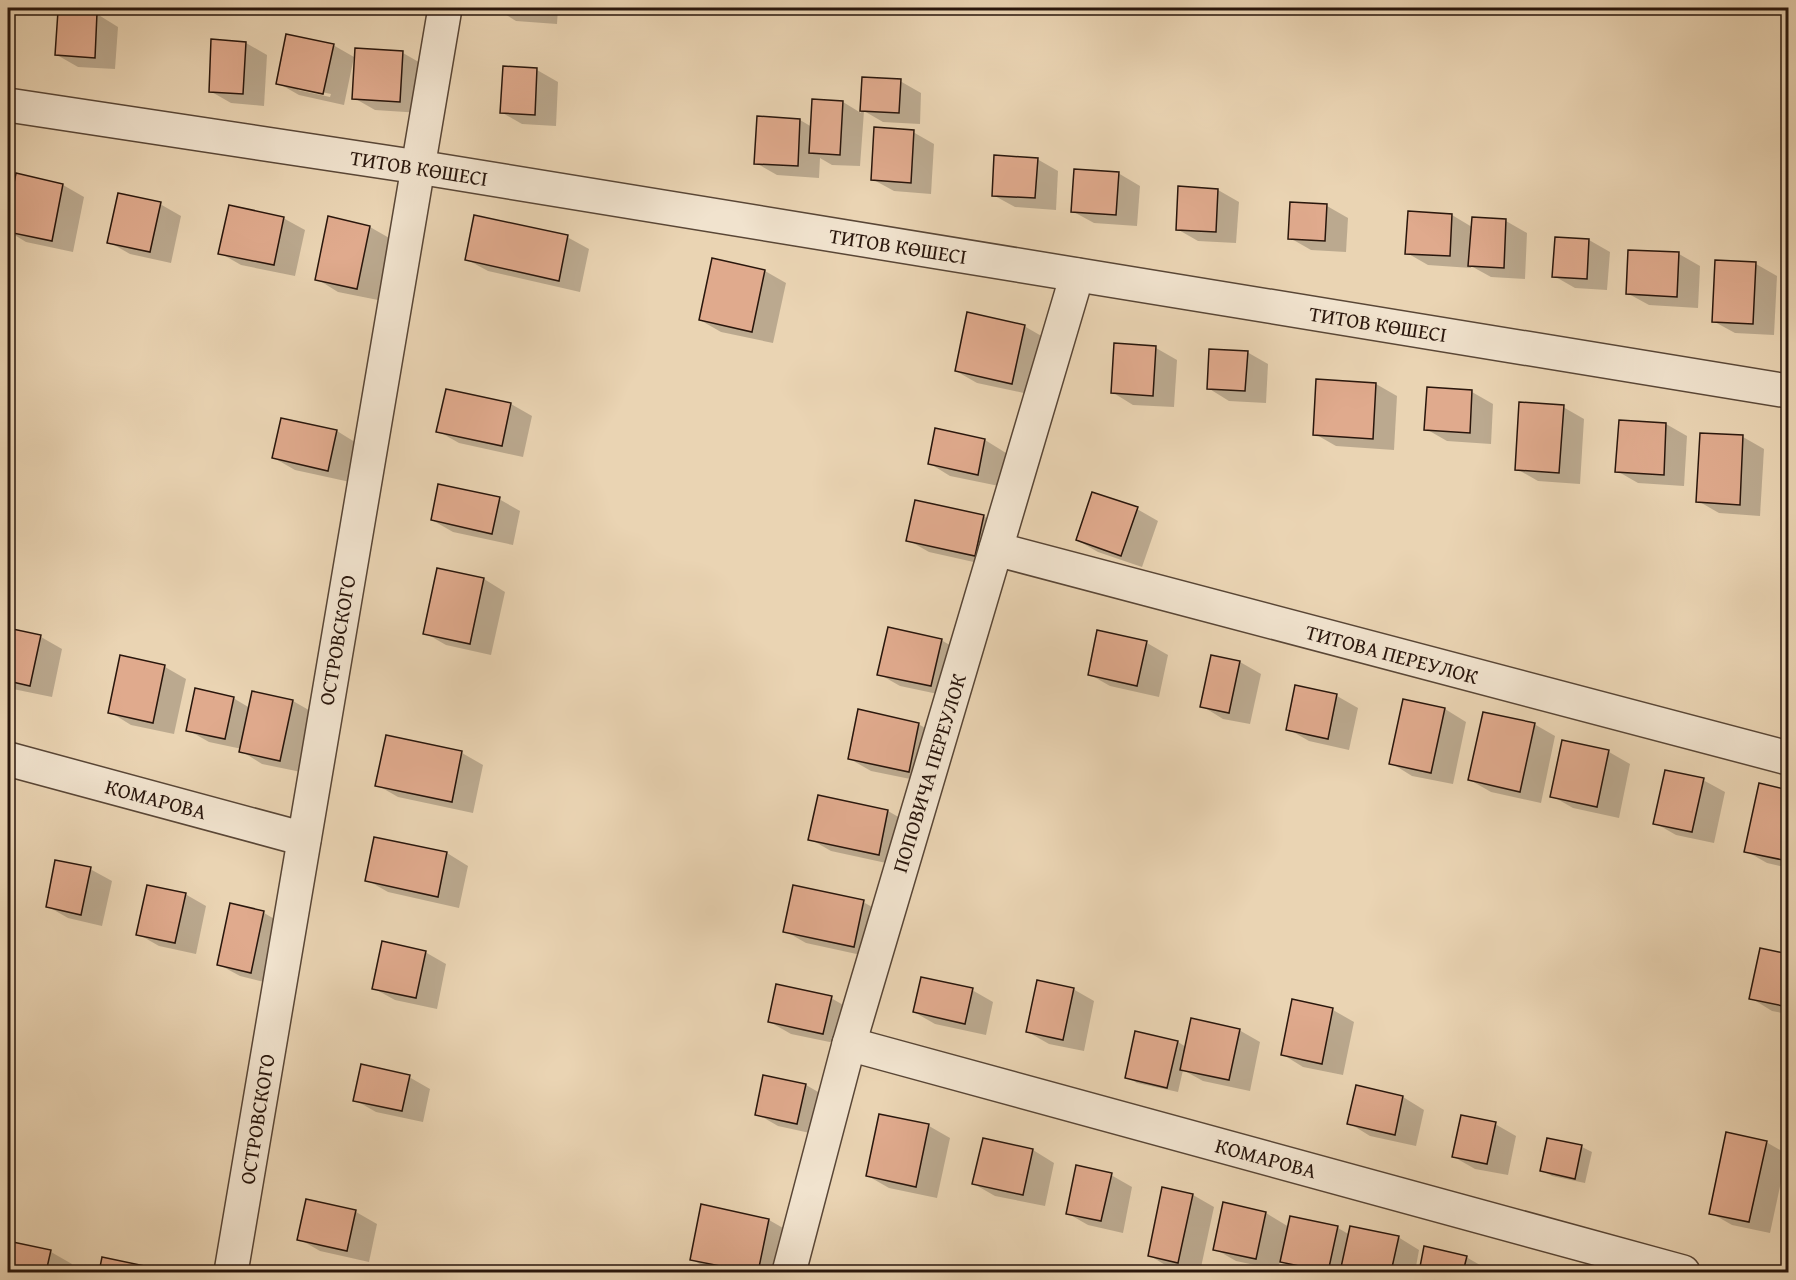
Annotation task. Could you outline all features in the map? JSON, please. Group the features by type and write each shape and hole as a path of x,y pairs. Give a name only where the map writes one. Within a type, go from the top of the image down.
{"street":[{"name":"ОСТРОВСКОГО","path":"231,1272 445,8"},
{"name":"ТИТОВ КӨШЕСІ","path":"8,105 418,167 1788,391"},
{"name":"ПОПОВИЧА ПЕРЕУЛОК","path":"789,1272 849,1044 1077,275"},
{"name":"ТИТОВА ПЕРЕУЛОК","path":"996,549 1788,758"},
{"name":"КОМАРОВА","path":"8,759 304,839"},
{"name":"КОМАРОВА","path":"849,1044 1683,1272"}],"building":[{"path":"494,8 536,8 536,12 493,10"},
{"path":"58,11 97,13 95,58 55,55"},
{"path":"286,34 334,44 323,94 276,84"},
{"path":"211,39 246,42 243,94 209,92"},
{"path":"355,48 403,51 400,102 352,99"},
{"path":"503,66 537,68 535,115 500,113"},
{"path":"862,77 901,79 899,113 860,111"},
{"path":"812,99 843,101 840,155 809,153"},
{"path":"757,116 800,119 798,166 754,164"},
{"path":"874,127 914,130 911,183 871,180"},
{"path":"994,155 1038,158 1035,198 992,196"},
{"path":"1074,169 1119,172 1116,215 1071,212"},
{"path":"16,173 63,184 52,241 8,232 8,213"},
{"path":"1178,186 1218,189 1216,232 1176,230"},
{"path":"118,193 161,202 150,252 107,243"},
{"path":"1290,202 1327,204 1325,241 1288,239"},
{"path":"229,205 284,217 274,265 218,254"},
{"path":"1408,211 1452,214 1450,256 1405,254"},
{"path":"474,215 568,235 559,281 465,260"},
{"path":"328,216 370,226 357,289 315,280"},
{"path":"1472,217 1506,219 1504,268 1468,266"},
{"path":"1555,237 1589,239 1587,279 1552,277"},
{"path":"1628,250 1679,252 1677,297 1626,294"},
{"path":"712,258 765,270 752,332 699,320"},
{"path":"1715,260 1756,262 1753,324 1712,322"},
{"path":"967,312 1025,325 1012,384 955,371"},
{"path":"1114,343 1156,346 1153,396 1111,393"},
{"path":"1209,349 1248,351 1245,391 1207,389"},
{"path":"1316,379 1376,383 1373,439 1313,435"},
{"path":"1427,387 1472,390 1470,433 1424,430"},
{"path":"446,389 511,403 502,446 436,432"},
{"path":"1519,402 1564,405 1559,473 1515,470"},
{"path":"281,418 337,430 328,471 272,458"},
{"path":"1619,420 1666,423 1664,475 1615,472"},
{"path":"935,428 985,439 978,475 928,464"},
{"path":"1700,433 1743,435 1740,505 1696,502"},
{"path":"438,484 500,497 492,534 431,520"},
{"path":"1092,492 1138,507 1121,556 1076,540"},
{"path":"915,500 984,515 975,556 906,541"},
{"path":"437,568 484,578 470,644 423,634"},
{"path":"888,627 942,639 931,686 877,675"},
{"path":"8,628 41,635 30,686 8,681"},
{"path":"1097,630 1147,641 1137,686 1088,675"},
{"path":"120,655 165,665 153,723 108,713"},
{"path":"1211,655 1240,661 1229,713 1200,707"},
{"path":"1295,685 1337,694 1328,739 1286,730"},
{"path":"195,688 234,697 225,739 186,731"},
{"path":"252,691 293,700 280,761 239,752"},
{"path":"1403,699 1445,708 1431,773 1389,764"},
{"path":"858,709 919,723 909,772 848,759"},
{"path":"1483,712 1535,723 1520,792 1468,780"},
{"path":"386,735 462,751 452,802 375,786"},
{"path":"1562,740 1609,750 1597,807 1550,797"},
{"path":"1665,770 1704,778 1692,832 1653,824"},
{"path":"1759,783 1788,790 1788,861 1744,852"},
{"path":"818,795 888,810 879,855 808,840"},
{"path":"374,837 447,852 438,897 365,881"},
{"path":"55,860 91,867 81,915 46,907"},
{"path":"147,885 186,893 175,943 136,935"},
{"path":"793,885 864,900 854,947 783,932"},
{"path":"230,903 264,911 251,973 217,965"},
{"path":"382,941 426,951 416,998 372,989"},
{"path":"1760,948 1788,954 1788,1007 1749,999"},
{"path":"921,977 973,988 965,1024 913,1012"},
{"path":"1037,980 1074,988 1063,1040 1026,1032"},
{"path":"776,984 832,996 823,1034 768,1022"},
{"path":"1292,999 1333,1008 1322,1064 1281,1055"},
{"path":"1191,1018 1240,1029 1229,1080 1180,1070"},
{"path":"1135,1031 1178,1041 1167,1088 1125,1078"},
{"path":"361,1064 410,1075 402,1111 353,1101"},
{"path":"763,1075 806,1084 797,1124 755,1115"},
{"path":"1356,1085 1403,1096 1395,1135 1347,1124"},
{"path":"879,1114 929,1124 916,1187 866,1176"},
{"path":"1461,1115 1496,1122 1487,1164 1452,1157"},
{"path":"1726,1132 1767,1141 1749,1222 1709,1214"},
{"path":"983,1138 1033,1149 1023,1195 972,1184"},
{"path":"1547,1138 1582,1145 1575,1179 1540,1171"},
{"path":"1076,1165 1112,1173 1101,1221 1066,1214"},
{"path":"1162,1187 1193,1194 1178,1263 1148,1256"},
{"path":"306,1199 356,1210 347,1251 297,1240"},
{"path":"1223,1202 1266,1212 1256,1259 1213,1250"},
{"path":"701,1204 769,1219 758,1272 690,1260"},
{"path":"1290,1216 1338,1226 1328,1272 1280,1262"},
{"path":"1350,1226 1399,1236 1391,1272 1340,1272"},
{"path":"8,1241 51,1250 46,1272 8,1272"},
{"path":"1424,1246 1467,1256 1463,1272 1419,1272"},
{"path":"102,1257 145,1266 144,1272 99,1272"}]}
